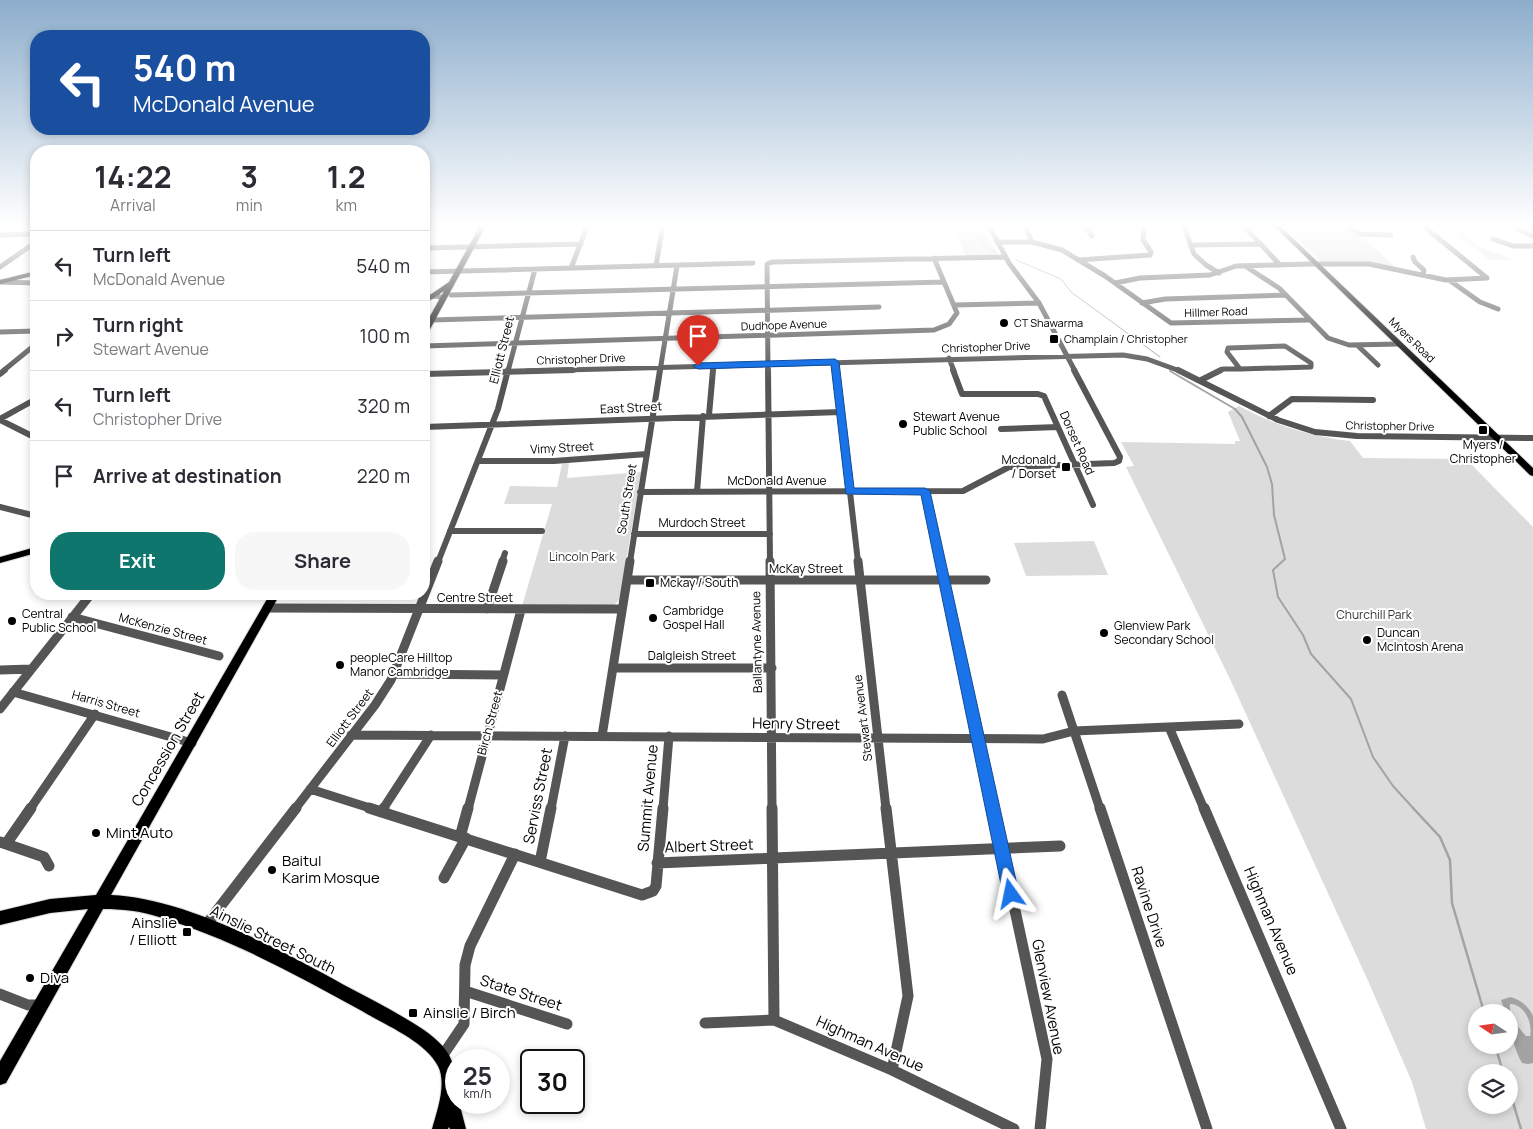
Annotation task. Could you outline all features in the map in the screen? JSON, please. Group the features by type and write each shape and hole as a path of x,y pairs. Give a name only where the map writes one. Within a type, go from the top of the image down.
{"main road":[{"path":"0,282 21,277"},
{"path":"431,320 456,277"},
{"name":"Myers Road","path":"1330,277 1533,473"},
{"path":"430,295 454,280"},
{"path":"0,560 30,552"},
{"name":"Concession Street","path":"0,1077 192,743 272,600"},
{"name":"Ainslie Street South","path":"0,918 31,909 72,903 100,902 149,907 206,925 260,949 356,1000 425,1040 445,1065"},
{"name":"Ainslie Street South","path":"440,1129 445,1105"},
{"path":"454,1114 458,1129"}],"street":[{"name":"Elliott Street","path":"430,583 492,424 508,372 533,277"},
{"name":"South Street","path":"602,736 676,277"},
{"name":"Ballantyne Avenue","path":"768,277 774,1020"},
{"path":"942,277 954,305 1039,303"},
{"path":"1018,277 1039,303 1067,355"},
{"name":"Hillmer Road","path":"1105,277 1171,323 1309,320"},
{"path":"1115,283 1140,278 1183,277"},
{"path":"1260,277 1275,285 1328,338 1344,344 1399,344"},
{"path":"1427,277 1449,280 1484,279 1488,277"},
{"path":"1449,280 1480,302 1498,309"},
{"path":"0,282 30,283"},
{"path":"451,295 944,282"},
{"path":"1142,303 1165,299 1286,295"},
{"path":"430,297 440,296 443,299"},
{"name":"Dudhope Avenue","path":"430,346 934,330 947,326 954,321 957,313 954,305"},
{"path":"431,320 879,307"},
{"path":"2,333 30,331"},
{"path":"1358,345 1378,365"},
{"path":"1201,380 1223,369 1240,369 1306,368 1311,366 1311,363 1285,346 1228,348 1227,352 1240,369"},
{"path":"0,374 30,349"},
{"name":"Christopher Drive","path":"430,374 1109,354 1143,358 1174,367 1269,416 1303,429 1346,436 1533,438"},
{"name":"McDonald Avenue","path":"640,492 963,491 1009,467 1114,463 1120,458 1067,355"},
{"name":"Dorset Road","path":"949,358 962,394 1038,394 1044,396 1093,505"},
{"name":"Stewart Avenue","path":"835,362 908,996 892,1070"},
{"path":"697,492 713,366"},
{"path":"1269,416 1292,400 1373,400"},
{"path":"2,419 30,403"},
{"path":"0,409 2,419"},
{"name":"East Street","path":"430,427 840,412"},
{"path":"2,419 30,433"},
{"path":"1001,429 1058,427"},
{"name":"Vimy Street","path":"478,460 554,461 646,454"},
{"name":"Glenview Avenue","path":"925,491 1047,1059 1040,1129"},
{"path":"0,507 30,514"},
{"path":"450,531 542,531"},
{"name":"Murdoch Street","path":"634,534 770,534"},
{"path":"487,609 506,553"},
{"name":"McKay Street","path":"627,580 986,580"},
{"path":"0,709 86,600"},
{"name":"Elliott Street","path":"206,925 384,691 394,674 423,600"},
{"name":"Centre Street","path":"267,608 622,609"},
{"name":"Birch Street","path":"444,878 463,838 487,735 520,610"},
{"name":"McKenzie Street","path":"72,617 219,656"},
{"name":"Dalgleish Street","path":"613,668 772,668"},
{"path":"0,670 31,669"},
{"path":"394,674 503,674"},
{"name":"Harris Street","path":"13,692 192,743"},
{"name":"Ravine Drive","path":"1062,695 1207,1129"},
{"path":"49,866 44,856 3,843 95,714"},
{"name":"Henry Street","path":"351,735 1043,739 1074,731 1239,724"},
{"name":"Highman Avenue","path":"1169,727 1341,1129"},
{"path":"381,812 431,735"},
{"name":"Serviss Street","path":"540,862 565,736"},
{"name":"Summit Avenue","path":"657,863 669,736"},
{"name":"Albert Street","path":"310,789 642,895 653,891 656,886 657,863 1060,846"},
{"path":"441,1058 464,1024 465,964 470,946 515,854"},
{"name":"State Street","path":"465,991 567,1024"},
{"path":"0,994 28,1005 42,1006"},
{"name":"Highman Avenue","path":"705,1023 774,1020 892,1070 1014,1129"}],"green space":[{"name":"Churchill Park","path":"1239,406 1265,419 1293,429 1350,441 1363,458 1466,459 1533,527 1533,1129 1426,1129 1412,1082 1369,983 1230,679 1126,467 1134,466 1121,442 1235,444 1235,441 1240,441 1228,412"},
{"name":"Lincoln Park","path":"569,463 567,478 641,472 620,599 613,606 522,606 552,504 504,504 510,486 557,487 562,464"},
{"path":"1094,541 1108,575 1026,576 1014,543"}],"shaded area":[{"path":"1510,997 1521,1002 1533,1016 1533,1063 1522,1063 1518,1054 1518,1027 1526,1036 1530,1036 1531,1031 1527,1016 1518,1004 1502,1004 1501,1000"}],"waterway":[{"path":"1056,277 1061,279 1071,292 1160,357"},
{"path":"1170,371 1235,409 1242,417 1267,467 1272,484 1274,515 1285,559 1273,570 1278,597 1303,635 1311,654 1351,699 1373,757 1393,786 1414,809"},
{"path":"1413,808 1440,837 1450,860 1452,903 1482,1004"},
{"path":"1498,1054 1501,1064"},
{"path":"1516,1114 1521,1129"}],"place":[{"name":"CT Shawarma","path":"1004,323"},
{"name":"Champlain / Christopher","path":"1054,339"},
{"name":"Stewart Avenue Public School","path":"903,424"},
{"name":"Myers / Christopher","path":"1483,430"},
{"name":"Mcdonald / Dorset","path":"1066,467"},
{"name":"Mckay / South","path":"650,583"},
{"name":"Cambridge Gospel Hall","path":"653,618"},
{"name":"Central Public School","path":"12,621"},
{"name":"Glenview Park Secondary School","path":"1104,633"},
{"name":"Duncan McIntosh Arena","path":"1367,640"},
{"name":"peopleCare Hilltop Manor Cambridge","path":"340,665"},
{"name":"Mint Auto","path":"96,833"},
{"name":"Baitul Karim Mosque","path":"272,870"},
{"name":"Ainslie / Elliott","path":"187,932"},
{"name":"Diva","path":"30,978"},
{"name":"Ainslie / Birch","path":"413,1013"}],"route":[{"path":"698,366 835,362 849,492 925,491 1011,894"}]}
